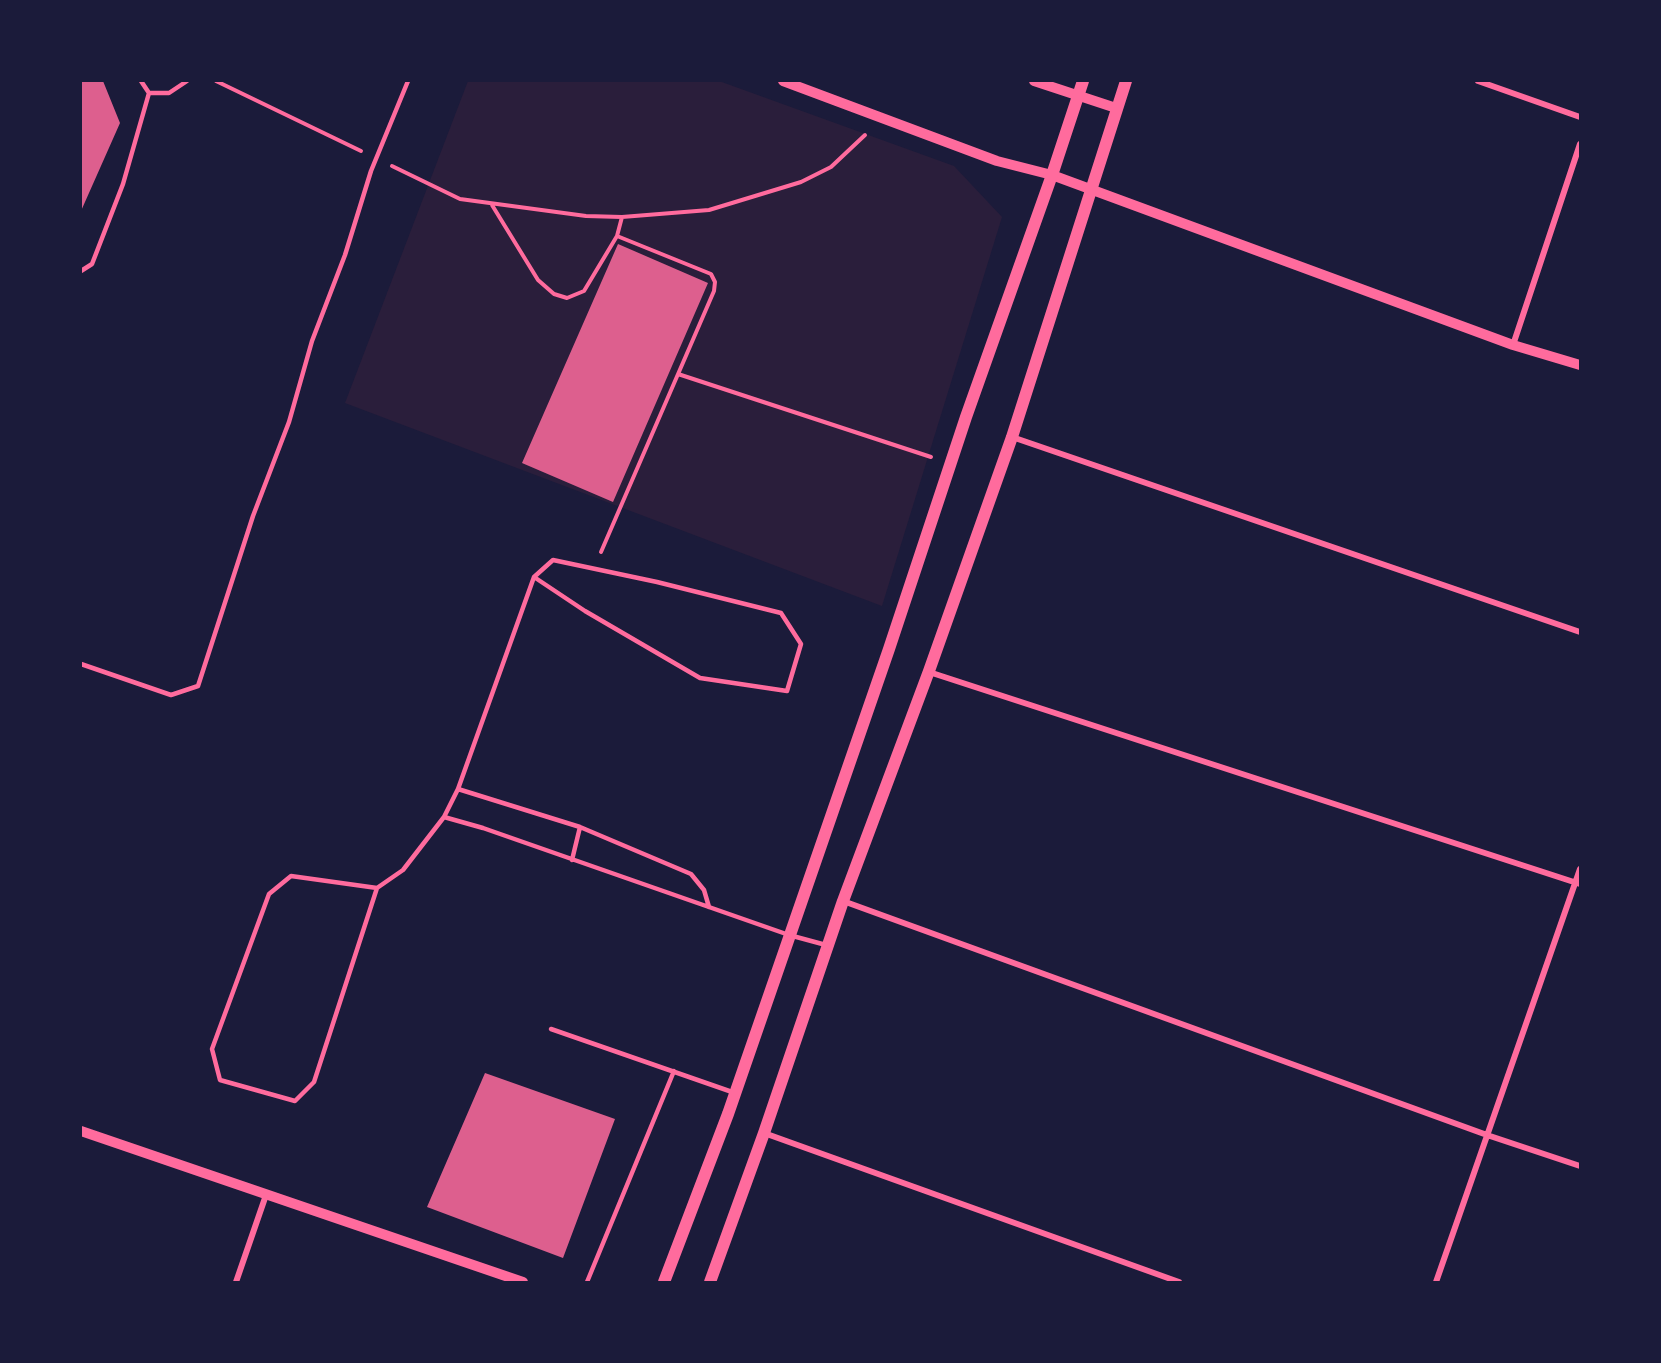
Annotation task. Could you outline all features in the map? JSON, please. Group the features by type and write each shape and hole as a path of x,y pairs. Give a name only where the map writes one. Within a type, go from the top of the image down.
{"main road":[{"path":"664,1282 735,1093 1083,81"},
{"path":"710,1282 764,1133 843,901 929,671 1012,437 1126,81"}],"street":[{"path":"783,81 997,161 1052,175 1513,345 1580,365"},
{"path":"1034,81 1116,108"},
{"path":"1478,81 1580,117"},
{"path":"1513,345 1580,144"},
{"path":"1012,437 1580,632"},
{"path":"929,671 1578,883"},
{"path":"1436,1282 1578,883 1580,869"},
{"path":"843,901 1487,1135 1580,1166"},
{"path":"81,1131 523,1282"},
{"path":"764,1133 1179,1282"},
{"path":"236,1282 267,1195"}],"lane":[{"path":"81,271 92,264 123,184 149,93 141,81"},
{"path":"149,93 169,93 187,81"},
{"path":"81,664 171,695 198,686 253,516 289,422 312,341 345,255 376,159 408,81"},
{"path":"377,888 291,876 269,894 212,1049 220,1080 295,1101 314,1082 377,888 404,870 444,817 458,789 534,577 553,560 595,567 781,613 801,644 787,690 700,678 585,611 534,577"},
{"path":"458,789 580,827 691,874 704,890 709,907"},
{"path":"444,817 828,946"},
{"path":"572,860 580,827"},
{"path":"551,1029 735,1093"},
{"path":"587,1282 675,1071"}],"path":[{"path":"216,81 460,199 586,216 622,217 709,210 801,182 831,166 884,118"},
{"path":"492,205 538,280 554,294 567,298 584,291 617,236 622,217"},
{"path":"595,567 714,291 715,282 711,274 617,236"},
{"path":"678,374 950,464"}],"shaded area":[{"path":"468,81 719,81 954,166 1002,217 882,606 345,403"}],"building":[{"path":"81,81 103,81 120,123 81,211"},
{"path":"618,244 708,283 613,502 522,463"},
{"path":"485,1073 615,1119 563,1258 427,1207"}]}
